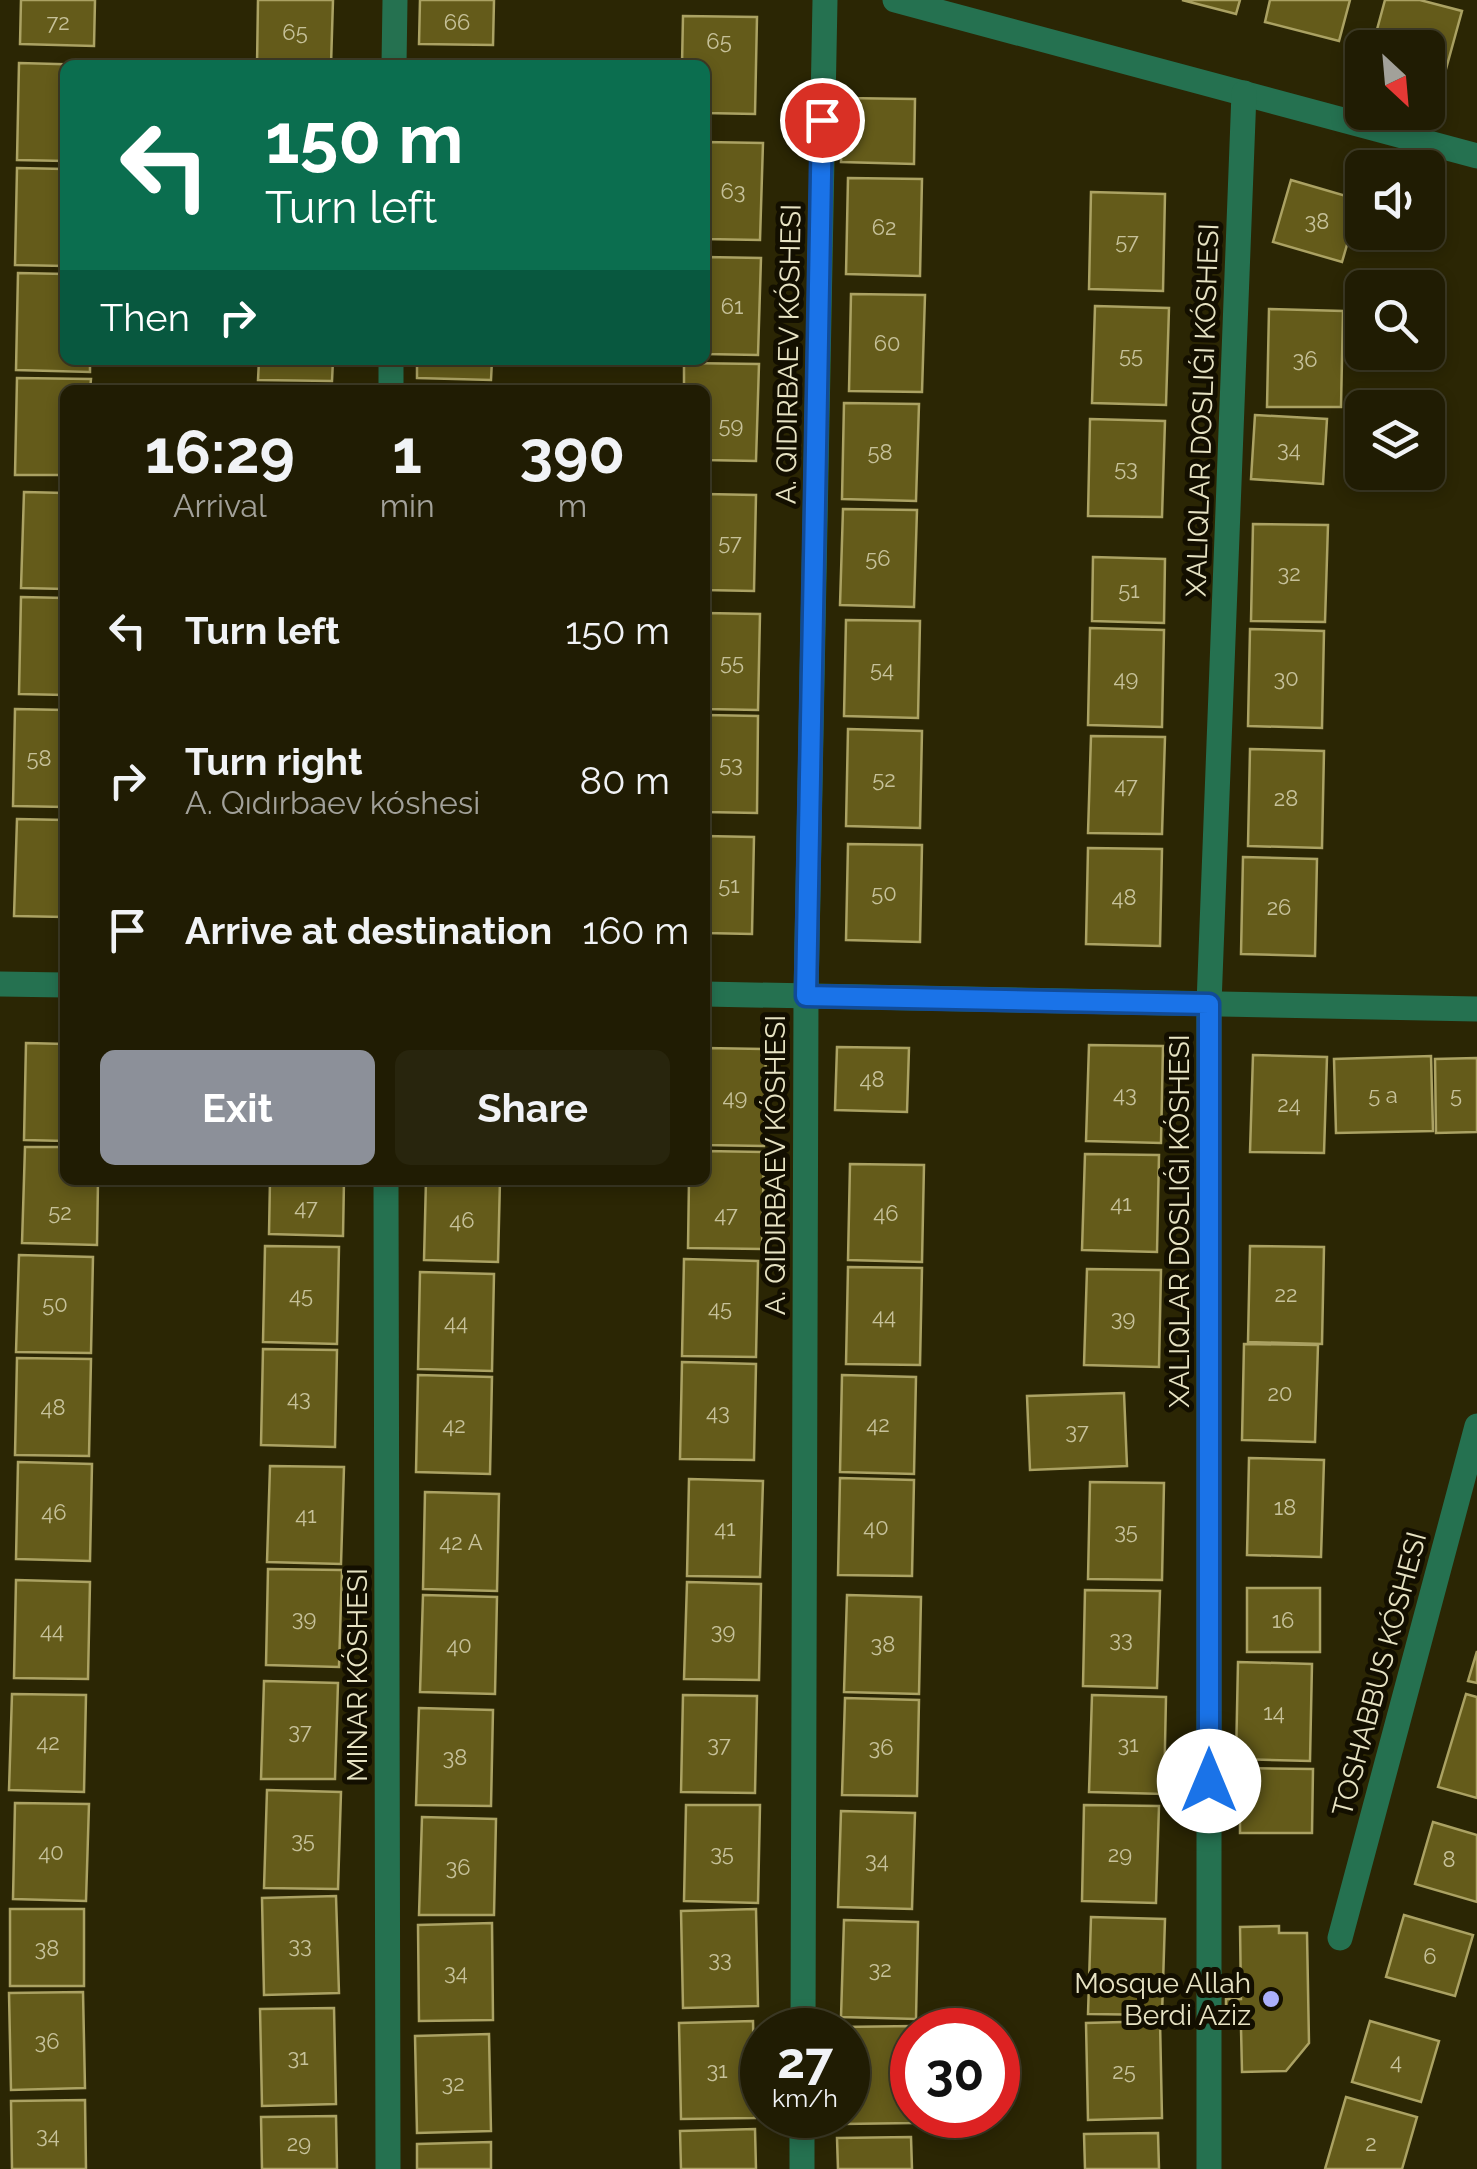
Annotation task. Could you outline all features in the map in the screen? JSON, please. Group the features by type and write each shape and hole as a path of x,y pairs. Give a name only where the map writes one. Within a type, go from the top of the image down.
{"street":[{"path":"394,60 395,0"},
{"path":"803,2008 806,996 824,0"},
{"path":"894,0 1477,156"},
{"path":"1209,2169 1209,1004 1244,94"},
{"path":"0,984 60,985"},
{"path":"710,994 1477,1010"},
{"name":"MINAR KÓSHESI","path":"386,1185 388,2169"},
{"name":"TOSHABBUS KÓSHESI","path":"1340,1938 1477,1426"},
{"path":"802,2138 802,2169"}],"building":[{"path":"21,0 95,0 94,46 20,44"},
{"path":"258,0 333,0 331,60 257,60"},
{"path":"420,0 494,0 493,45 419,44"},
{"path":"1182,0 1240,0 1236,14"},
{"path":"1270,0 1350,0 1339,41 1265,22"},
{"path":"1385,0 1420,0 1462,11 1446,69 1445,30 1377,30"},
{"path":"683,16 757,17 755,114 710,113 710,60 682,60"},
{"path":"19,63 60,64 60,161 17,160"},
{"path":"843,98 915,99 914,164 841,162"},
{"path":"710,142 763,143 760,240 710,239"},
{"path":"17,168 60,169 60,266 15,265"},
{"path":"848,178 922,179 920,276 846,274"},
{"path":"1291,180 1345,196 1342,262 1273,242"},
{"path":"1091,192 1165,194 1163,291 1089,289"},
{"path":"710,257 761,258 758,355 710,354"},
{"path":"18,273 60,274 60,365 90,365 90,372 16,370"},
{"path":"851,294 925,295 922,392 849,391"},
{"path":"1095,306 1169,308 1166,405 1092,403"},
{"path":"1269,309 1343,311 1341,407 1267,407"},
{"path":"759,364 756,461 710,460 710,385 684,385 684,365"},
{"path":"259,365 333,365 332,381 258,380"},
{"path":"417,365 492,365 491,380 417,378"},
{"path":"17,378 91,379 90,385 60,385 60,475 15,475"},
{"path":"844,403 919,404 916,501 842,499"},
{"path":"1255,415 1327,419 1323,484 1251,479"},
{"path":"1090,419 1165,421 1162,517 1088,516"},
{"path":"24,492 60,493 60,589 21,588"},
{"path":"710,494 756,495 754,591 710,590"},
{"path":"843,509 917,510 914,607 840,605"},
{"path":"1253,524 1328,525 1325,622 1251,621"},
{"path":"1093,557 1165,559 1164,623 1092,621"},
{"path":"21,597 60,598 60,695 19,694"},
{"path":"710,613 760,614 758,710 710,709"},
{"path":"846,620 920,621 918,718 844,716"},
{"path":"1090,628 1164,630 1162,727 1088,725"},
{"path":"1250,629 1324,631 1322,728 1248,726"},
{"path":"15,709 60,710 60,807 13,806"},
{"path":"710,715 758,716 757,813 710,812"},
{"path":"848,729 922,731 920,828 846,826"},
{"path":"1091,736 1165,737 1162,834 1088,833"},
{"path":"1250,749 1324,751 1322,848 1248,846"},
{"path":"17,819 60,820 60,917 14,916"},
{"path":"710,836 754,837 752,934 710,933"},
{"path":"848,844 922,845 920,942 846,940"},
{"path":"1088,848 1162,849 1160,946 1086,944"},
{"path":"1243,857 1317,859 1315,956 1241,954"},
{"path":"26,1043 60,1044 60,1141 24,1140"},
{"path":"1089,1045 1163,1046 1161,1143 1086,1141"},
{"path":"837,1047 909,1048 907,1112 835,1110"},
{"path":"710,1048 766,1049 764,1146 710,1145"},
{"path":"1253,1055 1327,1057 1324,1153 1250,1152"},
{"path":"1431,1056 1433,1131 1336,1133 1334,1059"},
{"path":"1477,1058 1477,1132 1436,1133 1435,1059"},
{"path":"25,1147 60,1147 60,1185 98,1185 97,1245 22,1243"},
{"path":"710,1151 764,1152 762,1249 688,1248 689,1185 710,1185"},
{"path":"1085,1154 1159,1155 1157,1252 1082,1250"},
{"path":"850,1164 924,1165 922,1262 848,1260"},
{"path":"270,1185 344,1185 343,1236 269,1234"},
{"path":"426,1185 500,1185 498,1262 424,1260"},
{"path":"265,1246 339,1247 337,1344 263,1342"},
{"path":"1250,1246 1324,1247 1322,1344 1248,1342"},
{"path":"19,1255 93,1257 91,1353 16,1352"},
{"path":"684,1259 758,1261 756,1357 682,1356"},
{"path":"848,1267 922,1268 920,1365 846,1364"},
{"path":"1087,1269 1161,1270 1159,1367 1084,1365"},
{"path":"420,1272 494,1274 492,1371 418,1369"},
{"path":"1244,1344 1318,1345 1315,1442 1242,1440"},
{"path":"263,1349 337,1350 335,1447 261,1445"},
{"path":"17,1358 91,1359 89,1456 15,1455"},
{"path":"682,1362 756,1364 754,1460 680,1459"},
{"path":"418,1375 492,1377 490,1474 416,1472"},
{"path":"842,1375 916,1377 914,1474 840,1472"},
{"path":"1124,1393 1127,1466 1030,1470 1027,1396"},
{"path":"1249,1458 1324,1460 1321,1557 1247,1555"},
{"path":"18,1462 92,1464 90,1561 16,1559"},
{"path":"270,1466 344,1467 341,1564 267,1562"},
{"path":"840,1478 914,1480 912,1576 838,1575"},
{"path":"689,1479 763,1481 760,1577 687,1576"},
{"path":"1090,1482 1164,1483 1162,1580 1088,1579"},
{"path":"425,1492 499,1494 497,1591 423,1589"},
{"path":"268,1569 342,1570 339,1667 266,1665"},
{"path":"16,1580 90,1582 88,1679 14,1678"},
{"path":"687,1582 761,1584 759,1680 684,1679"},
{"path":"1247,1588 1320,1588 1320,1652 1247,1652"},
{"path":"1085,1590 1160,1591 1157,1688 1083,1686"},
{"path":"423,1595 497,1597 495,1694 420,1692"},
{"path":"847,1595 921,1597 919,1694 844,1692"},
{"path":"1477,1651 1477,1683 1468,1681"},
{"path":"1238,1662 1312,1664 1310,1761 1236,1759"},
{"path":"264,1681 338,1683 335,1779 261,1779"},
{"path":"12,1694 86,1695 84,1792 9,1790"},
{"path":"1466,1694 1477,1697 1477,1798 1438,1787"},
{"path":"683,1695 757,1696 755,1793 681,1792"},
{"path":"1092,1695 1166,1697 1164,1794 1089,1792"},
{"path":"845,1698 919,1700 917,1796 842,1795"},
{"path":"419,1708 493,1710 491,1806 416,1805"},
{"path":"1240,1768 1313,1769 1312,1833 1240,1833"},
{"path":"267,1790 341,1792 338,1889 264,1888"},
{"path":"15,1803 89,1804 86,1901 13,1899"},
{"path":"686,1805 760,1805 758,1903 684,1901"},
{"path":"1084,1805 1159,1806 1156,1903 1082,1901"},
{"path":"841,1811 915,1813 912,1909 838,1907"},
{"path":"422,1817 496,1819 494,1915 419,1915"},
{"path":"1433,1822 1477,1835 1477,1902 1415,1884"},
{"path":"336,1896 339,1993 264,1995 262,1898"},
{"path":"10,1909 84,1909 84,1986 10,1986"},
{"path":"756,1909 758,2006 683,2008 681,1911"},
{"path":"1404,1915 1473,1935 1455,1996 1386,1977"},
{"path":"1091,1917 1165,1919 1162,2015 1088,2014"},
{"path":"844,1920 918,1922 916,2008 890,2008 890,2018 870,2018 870,2008 841,2008"},
{"path":"492,1923 493,2020 419,2021 418,1925"},
{"name":"Mosque Allah Berdi Aziz","path":"1279,1926 1279,1933 1307,1933 1309,2043 1286,2071 1242,2072 1241,2028 1226,2028 1226,1999 1241,1999 1240,1927"},
{"path":"83,1992 85,2088 11,2090 9,1993"},
{"path":"334,2008 336,2104 262,2106 260,2009"},
{"path":"740,2021 740,2118 681,2119 679,2023"},
{"path":"1160,2021 1162,2118 1088,2120 1086,2023"},
{"path":"1370,2021 1439,2041 1421,2102 1352,2082"},
{"path":"890,2026 890,2123 870,2124 870,2027"},
{"path":"489,2034 491,2131 417,2133 415,2036"},
{"path":"1346,2097 1417,2117 1402,2169 1325,2169"},
{"path":"85,2100 86,2169 12,2169 11,2101"},
{"path":"336,2116 337,2169 262,2169 261,2117"},
{"path":"740,2129 740,2138 755,2138 756,2169 681,2169 680,2131"},
{"path":"1158,2133 1159,2169 1085,2169 1084,2134"},
{"path":"837,2138 911,2138 912,2169 838,2169"},
{"path":"491,2142 491,2169 417,2169 417,2144"}],"place":[{"name":"Mosque Allah Berdi Aziz","path":"1271,1999"}],"route":[{"path":"822,120 806,996 1209,1004 1209,1781"}]}
